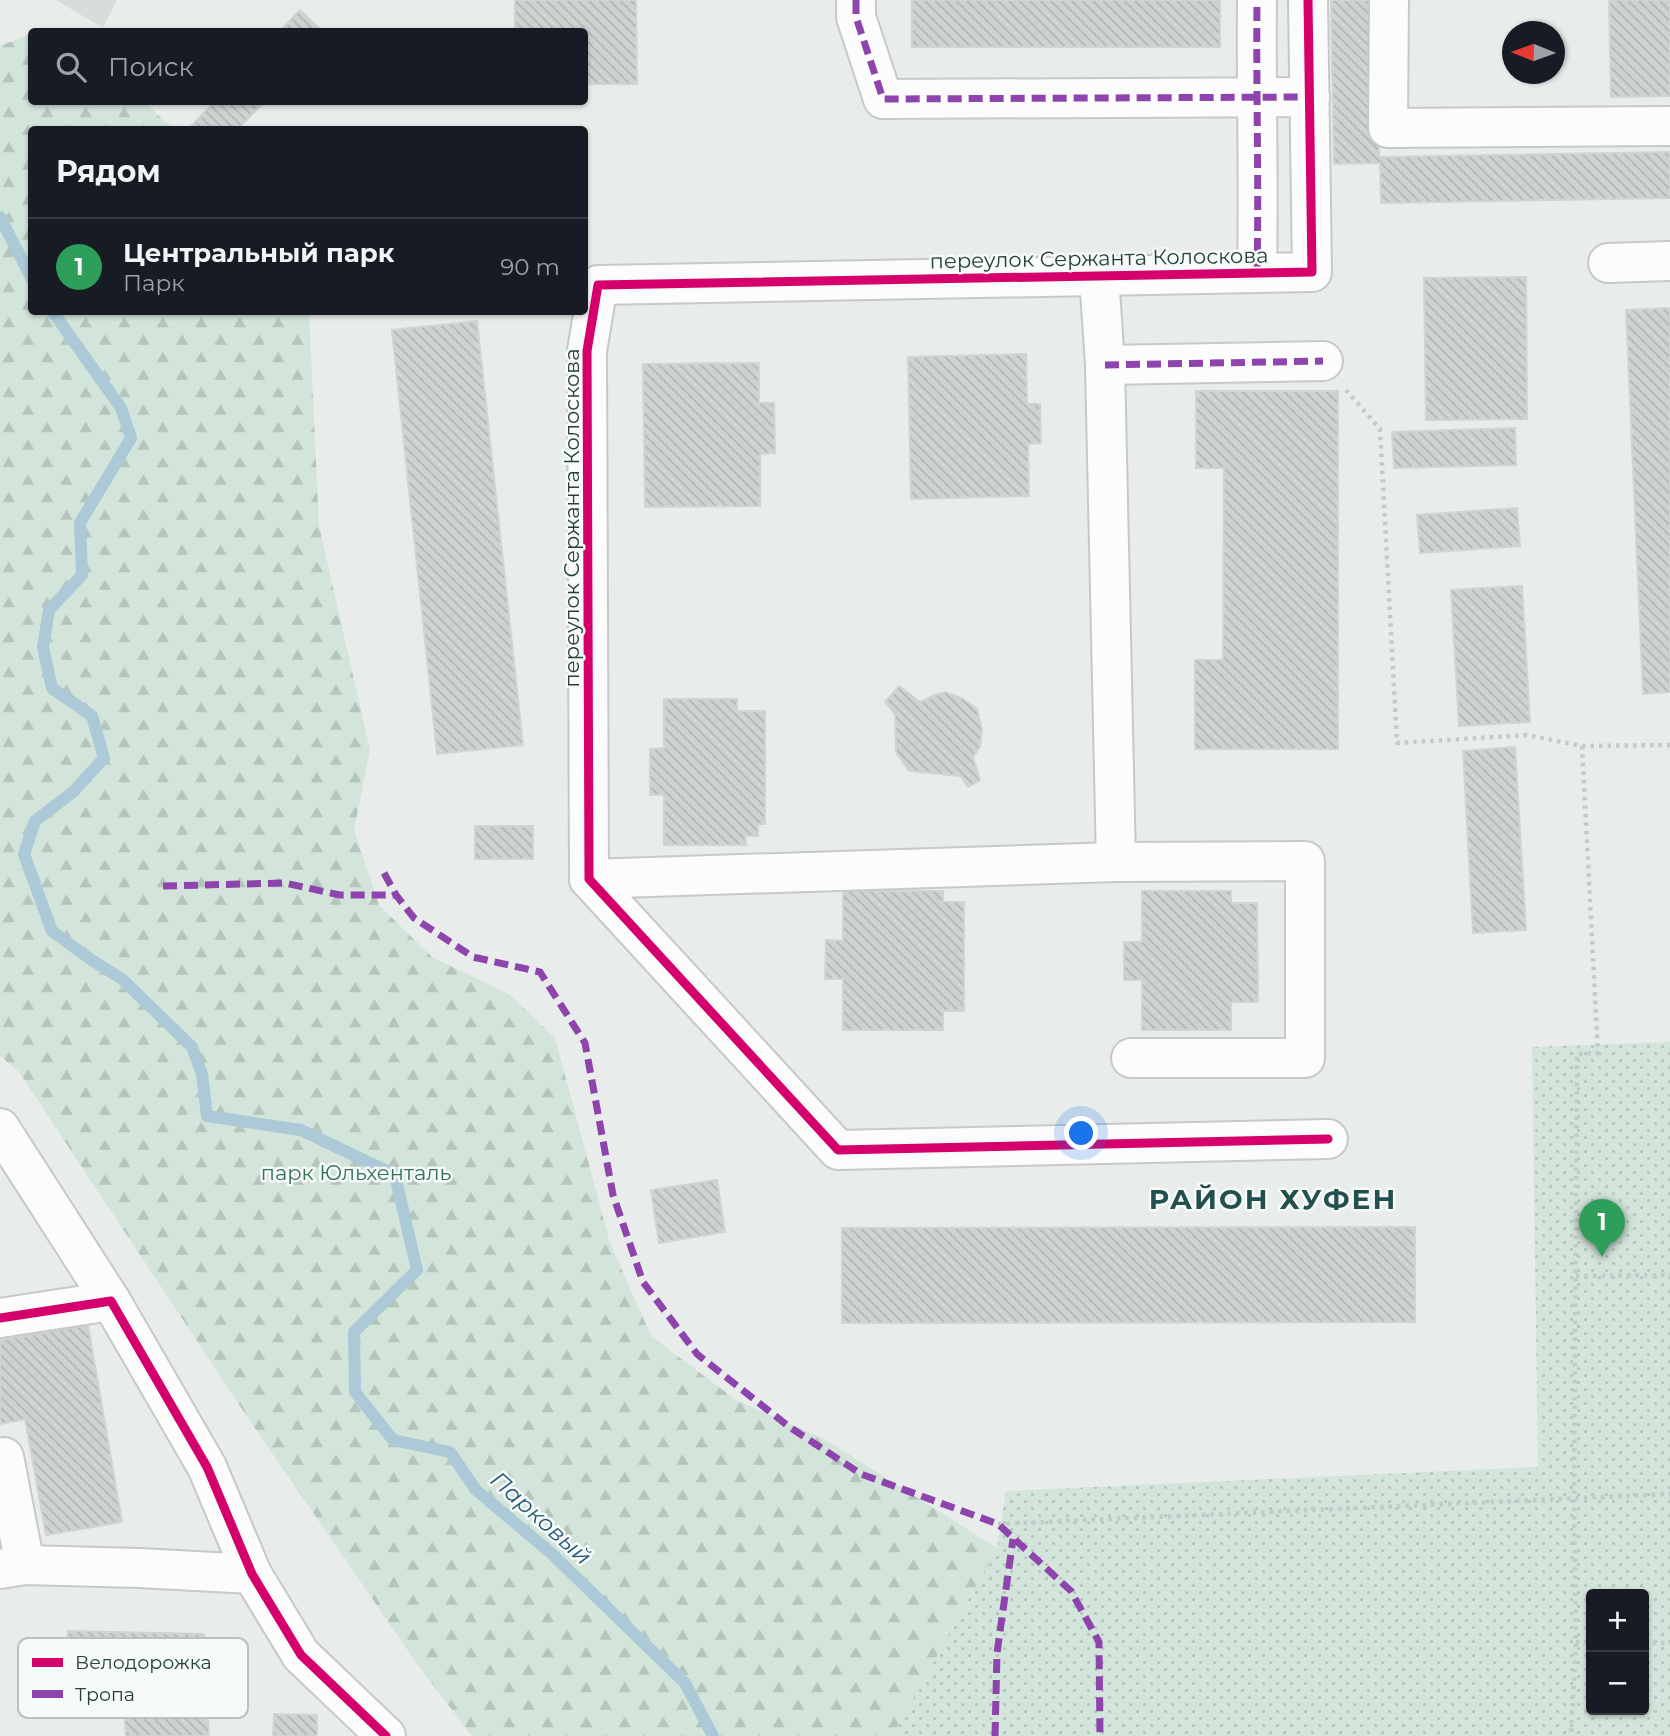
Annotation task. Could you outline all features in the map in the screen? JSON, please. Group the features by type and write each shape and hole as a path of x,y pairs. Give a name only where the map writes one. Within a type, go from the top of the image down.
{"street":[{"path":"856,0 856,17 883,99 1310,97"},
{"path":"1257,0 1257,273"},
{"name":"переулок Сержанта Колоскова","path":"589,879 587,351 591,285 1312,272 1308,0"},
{"path":"1389,0 1388,128 1670,126"},
{"path":"1608,263 1670,261"},
{"path":"1099,276 1105,365 1116,862"},
{"path":"1105,365 1334,376"},
{"path":"589,879 1116,862 1305,861 1305,1058 1131,1058"},
{"path":"589,879 838,1150 1328,1139"},
{"path":"0,1128 111,1301 207,1467 252,1574 301,1655 386,1736"},
{"path":"0,1318 111,1301"},
{"path":"0,1458 4,1457 12,1567 252,1574"}],"path":[{"path":"1334,376 1380,429 1397,743 1527,735 1582,746 1670,745"},
{"path":"1571,1736 1576,1642 1574,1498 1577,1054 1598,1053 1582,746"},
{"path":"1576,1276 1670,1275"},
{"path":"998,1524 1670,1494"},
{"path":"1576,1642 1586,1642"},
{"path":"1649,1643 1670,1643"}],"shaded area":[{"path":"56,0 117,0 103,28"}],"green space":[{"name":"парк Юльхенталь","path":"28,35 28,105 149,105 171,126 28,126 28,315 309,315 319,526 370,750 354,830 379,905 432,957 510,995 555,1038 610,1243 651,1336 736,1400 826,1440 997,1548 892,1736 472,1736 415,1661 248,1418 19,1072 0,1056 0,46"},
{"path":"1670,1042 1670,1736 892,1736 997,1548 1006,1491 1538,1467 1532,1047"}],"building":[{"path":"515,0 636,0 637,84 588,84 588,28 515,28"},
{"path":"912,0 1220,0 1220,47 912,47"},
{"path":"1331,0 1376,0 1379,157 1670,152 1670,198 1381,203 1380,163 1334,164"},
{"path":"1609,0 1670,0 1670,96 1611,97"},
{"path":"300,10 319,28 283,28"},
{"path":"211,105 261,105 241,126 191,126"},
{"path":"1526,277 1527,419 1426,420 1424,278"},
{"path":"1670,308 1670,692 1643,694 1626,310"},
{"path":"477,321 523,745 437,754 392,330"},
{"path":"1026,354 1027,404 1040,404 1041,443 1028,444 1029,496 911,499 908,357"},
{"path":"759,363 759,403 774,403 775,453 760,454 760,506 645,507 643,364"},
{"path":"1196,391 1338,391 1338,749 1195,749 1195,660 1223,660 1224,468 1196,468"},
{"path":"1515,428 1516,465 1394,468 1392,432"},
{"path":"1517,508 1520,546 1420,553 1417,515"},
{"path":"1522,586 1530,722 1459,726 1451,590"},
{"path":"899,686 920,702 946,692 977,709 982,729 980,747 973,757 980,780 968,787 961,776 909,771 896,752 895,714 885,702"},
{"path":"664,699 737,699 737,711 765,711 765,824 758,824 758,836 745,836 746,845 664,845 664,795 650,795 650,749 664,748"},
{"path":"1515,747 1526,930 1473,933 1463,751"},
{"path":"475,826 533,826 533,859 475,859"},
{"path":"843,891 943,891 943,902 964,902 964,1011 943,1011 943,1030 843,1030 843,979 825,979 826,940 843,941"},
{"path":"1142,891 1231,891 1231,903 1257,903 1258,1002 1231,1002 1231,1030 1142,1030 1142,980 1124,980 1124,942 1142,942"},
{"path":"717,1180 725,1232 659,1243 651,1190"},
{"path":"1415,1227 1415,1322 842,1323 842,1228"},
{"path":"88,1325 122,1522 46,1535 25,1419 0,1424 0,1340"},
{"path":"68,1631 204,1634 204,1638 67,1638"},
{"path":"274,1714 317,1715 317,1736 273,1736"},
{"path":"124,1718 208,1718 209,1736 126,1736"}],"waterway":[{"name":"Парковый","path":"0,217 28,271"},
{"name":"Парковый","path":"55,315 121,408 131,438 80,523 82,575 49,610 43,647 52,688 92,716 104,758 73,792 35,821 24,854 52,931 122,979 192,1047 202,1074 207,1116 301,1130 395,1175 417,1270 354,1332 355,1392 393,1440 450,1452 476,1490 551,1553 685,1683 713,1736"}],"marked path":[{"path":"856,0 856,17 883,99 1310,97"},
{"path":"1257,0 1257,273"},
{"path":"1105,365 1323,361"},
{"path":"384,873 396,895 414,918 473,957 540,972 585,1043 613,1195 643,1282 697,1354 788,1426 861,1474 998,1524 1071,1591 1099,1642 1100,1736"},
{"path":"163,886 285,883 340,895 396,895"},
{"path":"995,1736 997,1653 1013,1539"}],"cycle path":[{"path":"1308,0 1312,272 598,285 587,351 589,879 838,1150 1328,1139"},
{"path":"0,1318 111,1301 207,1467 252,1574 301,1655 386,1736"}],"place":[{"name":"Центральный парк","path":"1602,1257"}],"district":[{"name":"РАЙОН ХУФЕН","path":"1273,1199"}]}
